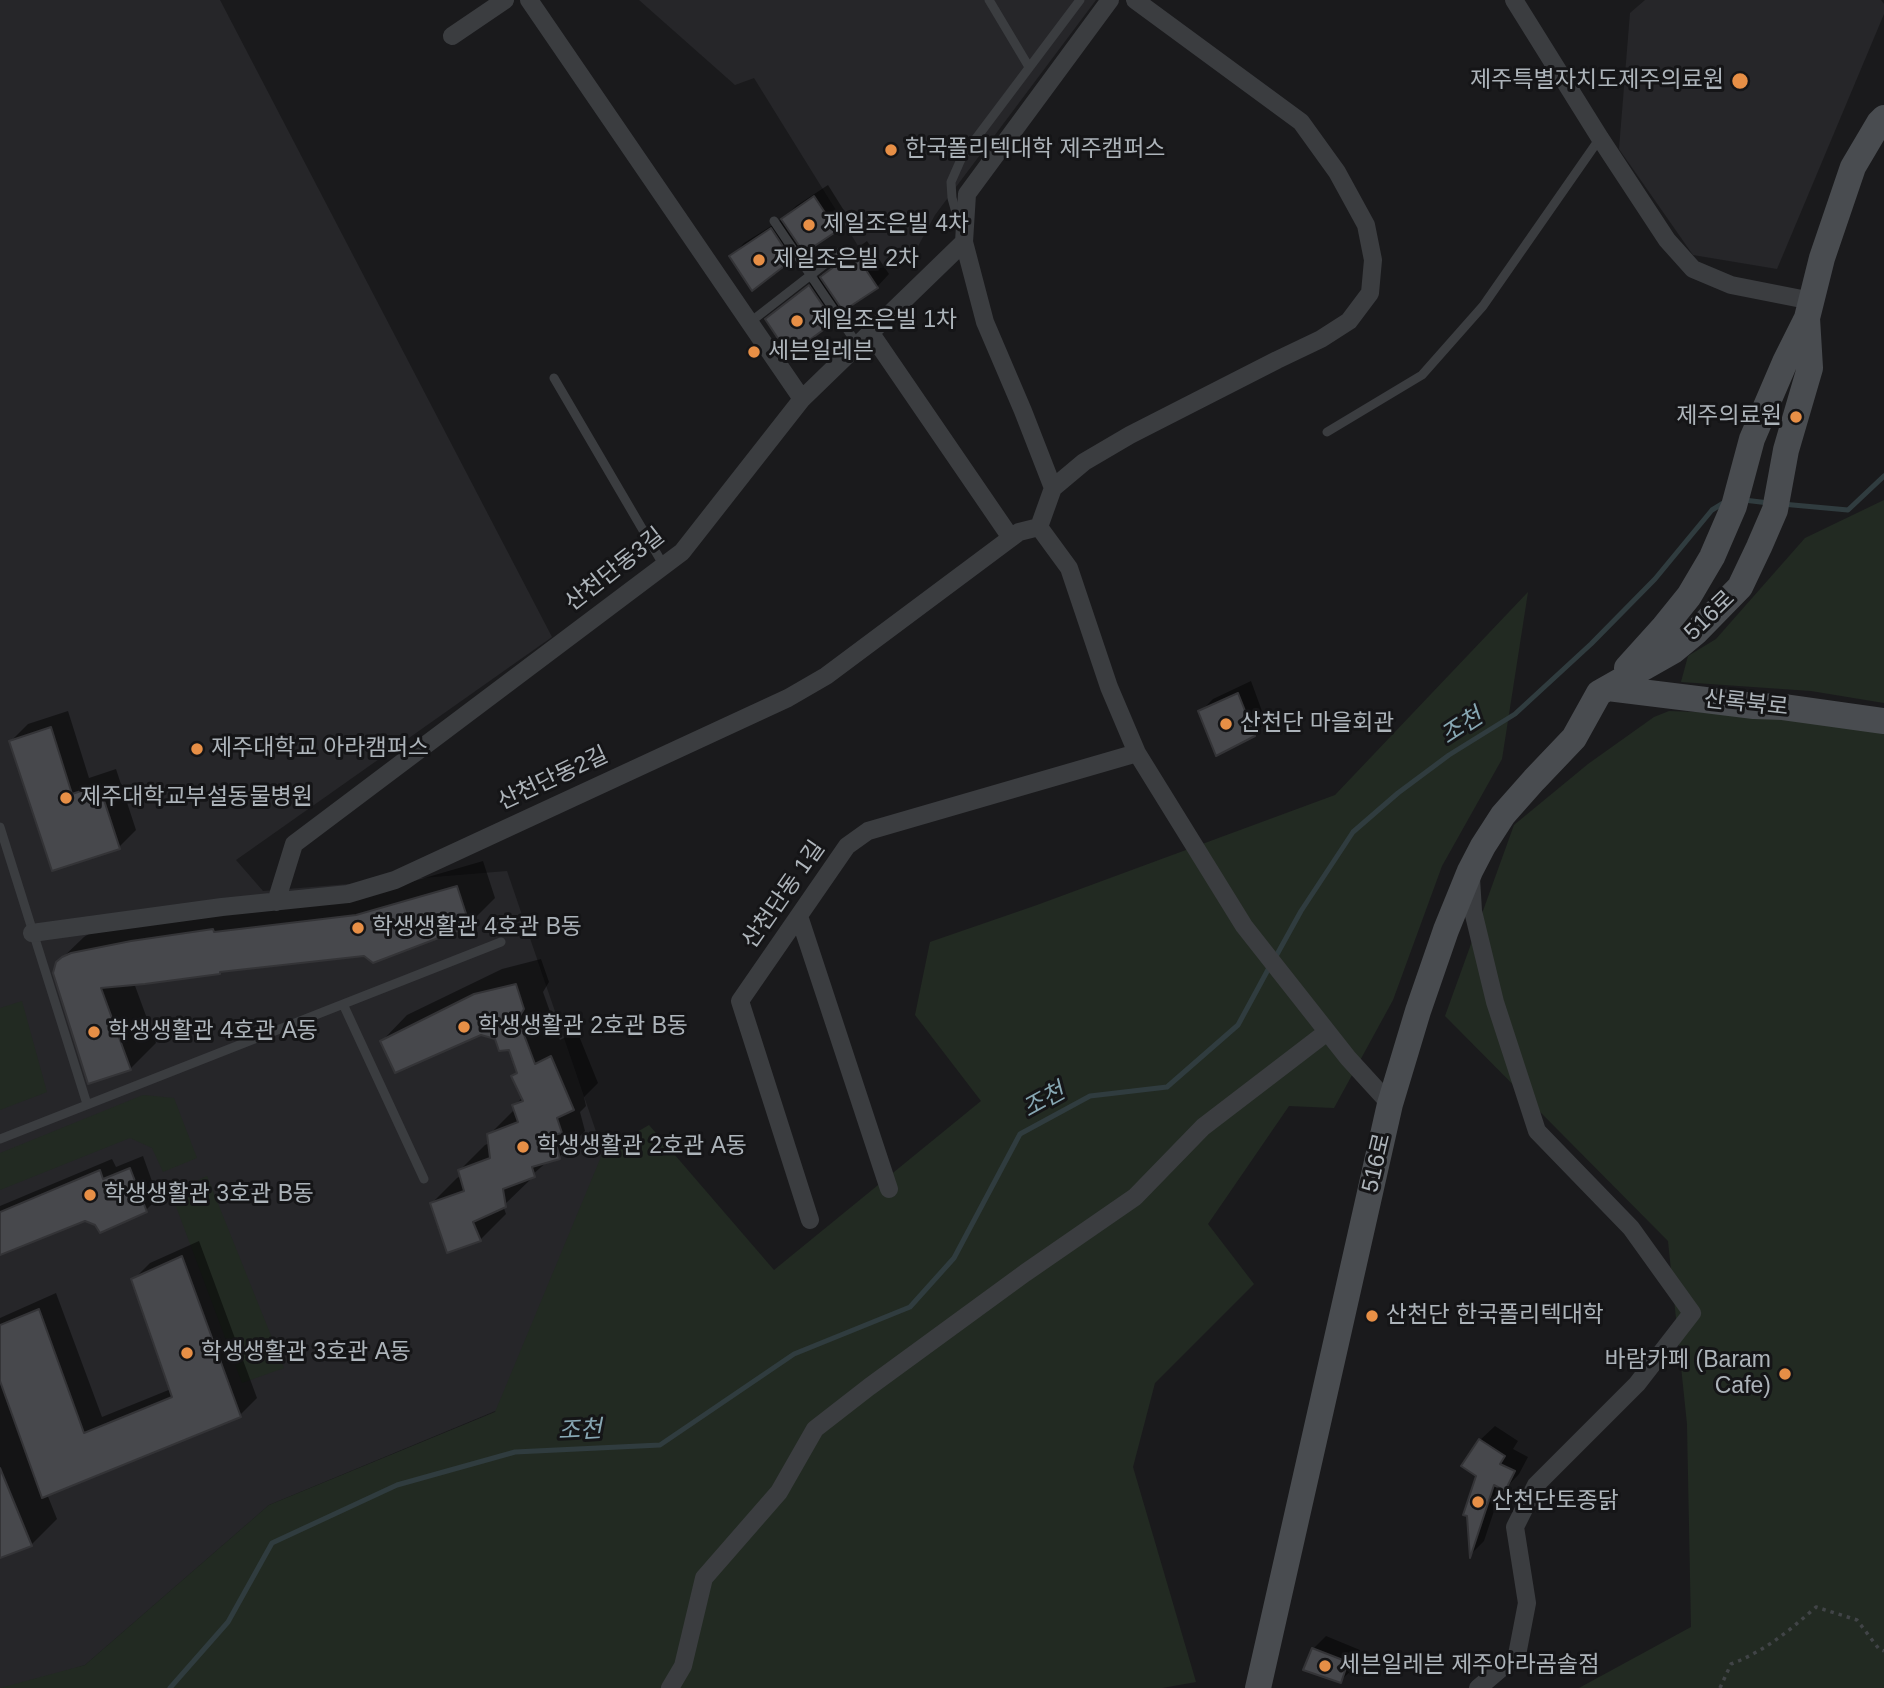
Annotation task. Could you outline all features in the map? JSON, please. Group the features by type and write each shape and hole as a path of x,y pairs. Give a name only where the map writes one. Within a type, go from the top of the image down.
{"main road":[{"path":"1810,309 1822,258 1853,167 1884,118"},
{"name":"516로","path":"1608,688 1689,596 1712,556 1734,506 1752,439 1810,309"},
{"name":"516로","path":"1258,1688 1390,1104 1446,930 1470,871 1503,815 1574,738 1600,693 1673,651 1696,632 1740,587 1774,510 1786,450 1810,368 1810,309"},
{"name":"산록북로","path":"1608,688 1884,721"}],"street":[{"path":"452,36 505,0"},
{"path":"529,0 802,399"},
{"path":"1053,488 985,323 964,242 967,194 1110,0"},
{"path":"1135,0 1301,122 1337,172 1366,225 1373,260 1370,293 1349,321 1321,339 1130,435 1084,462 1053,488 1039,527 1069,568 1109,687 1137,753 1244,926 1348,1058 1390,1104"},
{"path":"1514,0 1667,240 1693,269 1731,285 1810,309"},
{"name":"산천단동3길","path":"276,902 294,844 682,552 802,399 964,242"},
{"path":"864,338 1011,538"},
{"name":"산천단동2길","path":"32,933 222,907 348,894 395,880 788,698 825,676 1018,532 1039,527"},
{"name":"산천단동 1길","path":"810,1220 740,1001 847,846 868,831 1137,753"},
{"path":"1470,871 1473,911 1495,1002 1538,1130 1631,1228 1692,1313 1637,1384 1536,1485 1516,1527 1527,1603 1517,1655 1478,1688"},
{"path":"799,916 889,1189"},
{"path":"670,1688 683,1666 704,1578 779,1492 815,1429 1025,1273 1135,1197 1203,1127 1327,1032"}],"lane":[{"path":"989,0 1029,67"},
{"path":"964,242 952,198 951,181 962,157 1080,0"},
{"path":"1326,432 1422,375 1483,306 1600,138"},
{"path":"774,221 810,275 864,338"},
{"path":"749,323 843,250"},
{"path":"554,378 664,566"},
{"path":"0,827 87,1104"},
{"path":"0,1139 501,942"},
{"path":"343,1003 424,1179"}],"path":[{"path":"1720,1688 1731,1664 1752,1656 1790,1630 1816,1606 1857,1620 1879,1649 1884,1651"}],"shaded area":[{"name":"제주대학교 아라캠퍼스","path":"0,0 220,0 552,637 236,860 263,891 507,871 603,1152 524,1399 269,1505 85,1665 14,1688 0,1688"},
{"name":"한국폴리텍대학 제주캠퍼스","path":"639,0 1096,0 935,215 910,261 873,270 754,78 735,85"},
{"name":"제주특별자치도제주의료원","path":"1645,0 1881,0 1884,4 1884,14 1777,269 1693,255 1619,149 1630,13"},
{"path":"1884,500 1884,703 1811,691 1681,682 1688,656 1716,639 1805,538"},
{"path":"1528,592 1502,759 1442,866 1393,1000 1334,1108 1289,1106 1208,1224 1254,1284 1155,1383 1133,1467 1196,1682 1162,1688 0,1688 85,1665 269,1505 495,1412 603,1152 649,1125 774,1270 981,1101 915,1015 930,942 1335,795"},
{"path":"1669,711 1777,718 1884,734 1884,1688 1579,1688 1691,1627 1687,1424 1668,1241 1445,1016 1514,825 1588,764 1654,717"},
{"path":"22,1001 47,1092 0,1110 0,1008"},
{"path":"143,1095 174,1098 197,1158 163,1172 152,1148 130,1138 0,1190 0,1153"},
{"path":"207,1176 284,1368 242,1383 171,1193"}],"building":[{"name":"제일조은빌 4차","path":"814,196 837,231 804,253 781,219"},
{"name":"제일조은빌 2차","path":"771,228 792,260 752,291 729,256"},
{"path":"854,252 878,288 843,311 820,277"},
{"name":"제일조은빌 1차","path":"809,285 832,319 828,322 830,325 789,355 765,319"},
{"name":"산천단 마을회관","path":"1238,693 1255,736 1216,756 1198,711"},
{"name":"제주대학교부설동물병원","path":"51,727 72,794 99,785 120,849 52,871 9,741"},
{"path":"457,886 470,926 373,963 364,956 101,988 131,1070 88,1084 53,973 56,962 62,957 131,941 213,929 214,932 356,915"},
{"name":"학생생활관 2호관 A동","path":"516,984 524,1009 518,1019 535,1064 551,1056 574,1110 557,1118 562,1133 554,1135 560,1159 532,1167 535,1177 503,1189 506,1207 473,1222 481,1241 447,1253 430,1203 464,1191 458,1170 490,1158 487,1134 518,1122 512,1105 523,1101 511,1076 517,1073 509,1050 499,1051 495,1039 481,1035 395,1073 380,1041 474,994"},
{"name":"학생생활관 3호관 B동","path":"130,1168 147,1212 100,1233 95,1225 85,1221 0,1255 0,1212 100,1170 103,1179"},
{"name":"학생생활관 3호관 A동","path":"182,1256 241,1417 42,1498 0,1381 0,1325 39,1309 84,1433 172,1397 131,1279"},
{"path":"1479,1439 1505,1456 1500,1464 1515,1471 1505,1491 1494,1485 1470,1558 1467,1516 1463,1515 1476,1476 1461,1466"},
{"path":"0,1468 32,1546 0,1558"},
{"name":"세븐일레븐 제주아라곰솔점","path":"1312,1648 1348,1662 1341,1683 1303,1670"}],"waterway":[{"name":"조천","path":"1782,504 1848,510 1884,476"},
{"name":"조천","path":"1744,500 1769,503"},
{"name":"조천","path":"1275,958 1301,911 1353,832 1398,793 1449,755 1515,714 1591,644 1655,579 1712,510 1725,502"},
{"name":"조천","path":"170,1688 228,1622 272,1543 397,1485 515,1452 660,1445 794,1354 910,1307 954,1258 1020,1134 1090,1096 1167,1087 1238,1025 1270,966"}],"place":[{"name":"제주특별자치도제주의료원","path":"1740,81"},
{"name":"한국폴리텍대학 제주캠퍼스","path":"891,150"},
{"name":"제일조은빌 4차","path":"809,225"},
{"name":"제일조은빌 2차","path":"759,260"},
{"name":"제일조은빌 1차","path":"797,321"},
{"name":"세븐일레븐","path":"754,352"},
{"name":"제주의료원","path":"1796,417"},
{"name":"산천단 마을회관","path":"1226,724"},
{"name":"제주대학교 아라캠퍼스","path":"197,749"},
{"name":"제주대학교부설동물병원","path":"66,798"},
{"name":"학생생활관 4호관 B동","path":"358,928"},
{"name":"학생생활관 2호관 B동","path":"464,1027"},
{"name":"학생생활관 4호관 A동","path":"94,1032"},
{"name":"학생생활관 2호관 A동","path":"523,1147"},
{"name":"학생생활관 3호관 B동","path":"90,1195"},
{"name":"산천단 한국폴리텍대학","path":"1372,1316"},
{"name":"학생생활관 3호관 A동","path":"187,1353"},
{"name":"바람카페 (Baram Cafe)","path":"1785,1374"},
{"name":"산천단토종닭","path":"1478,1502"},
{"name":"세븐일레븐 제주아라곰솔점","path":"1325,1666"}]}
